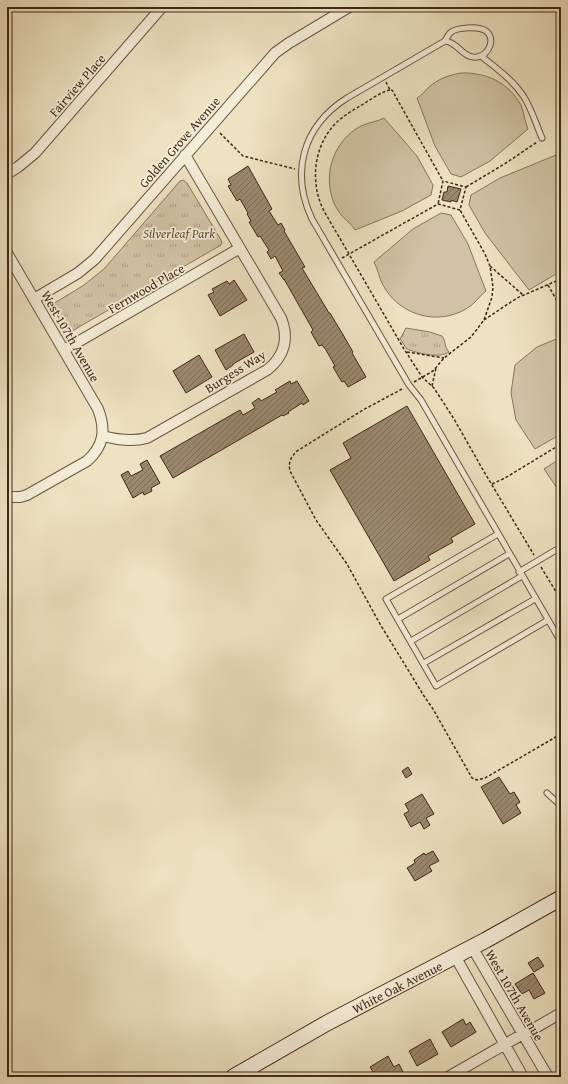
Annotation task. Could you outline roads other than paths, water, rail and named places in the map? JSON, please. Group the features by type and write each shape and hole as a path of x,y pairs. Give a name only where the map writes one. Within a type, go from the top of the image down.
{"street":[{"name":"Fairview Place","path":"7,174 18,168 35,153 162,7"},
{"name":"Golden Grove Avenue","path":"34,299 71,278 90,264 275,53 349,7"},
{"name":"Burgess Way","path":"103,436 131,441 139,441 147,438 267,370 278,360 284,347 286,340 284,324 279,313 186,155"},
{"name":"Fernwood Place","path":"64,350 240,248"},
{"name":"West 107th Avenue","path":"7,253 98,409 103,426 103,436"},
{"path":"7,498 27,495 87,461 97,450 103,436"},
{"name":"White Oak Avenue","path":"233,1077 327,1023 472,947 561,898"},
{"name":"West 107th Avenue","path":"472,947 548,1077"},
{"path":"454,956 524,1077"},
{"path":"448,1077 561,1013"}],"lane":[{"path":"446,41 453,43 468,55 477,57 487,52 491,44 489,35 484,29 464,28 455,30 450,33 446,41 347,98 333,108 319,123 311,136 306,149 302,171 303,191 309,212 337,261 408,385 421,400 561,642"},
{"path":"481,56 506,76 521,92 542,138"},
{"path":"498,534 386,599 436,686 548,620"},
{"path":"411,641 521,574 537,561 561,547"},
{"path":"398,619 509,554"},
{"path":"424,663 535,599"},
{"path":"547,793 561,806"}],"park label":[{"name":"Silverleaf Park","path":"179,233"}]}
